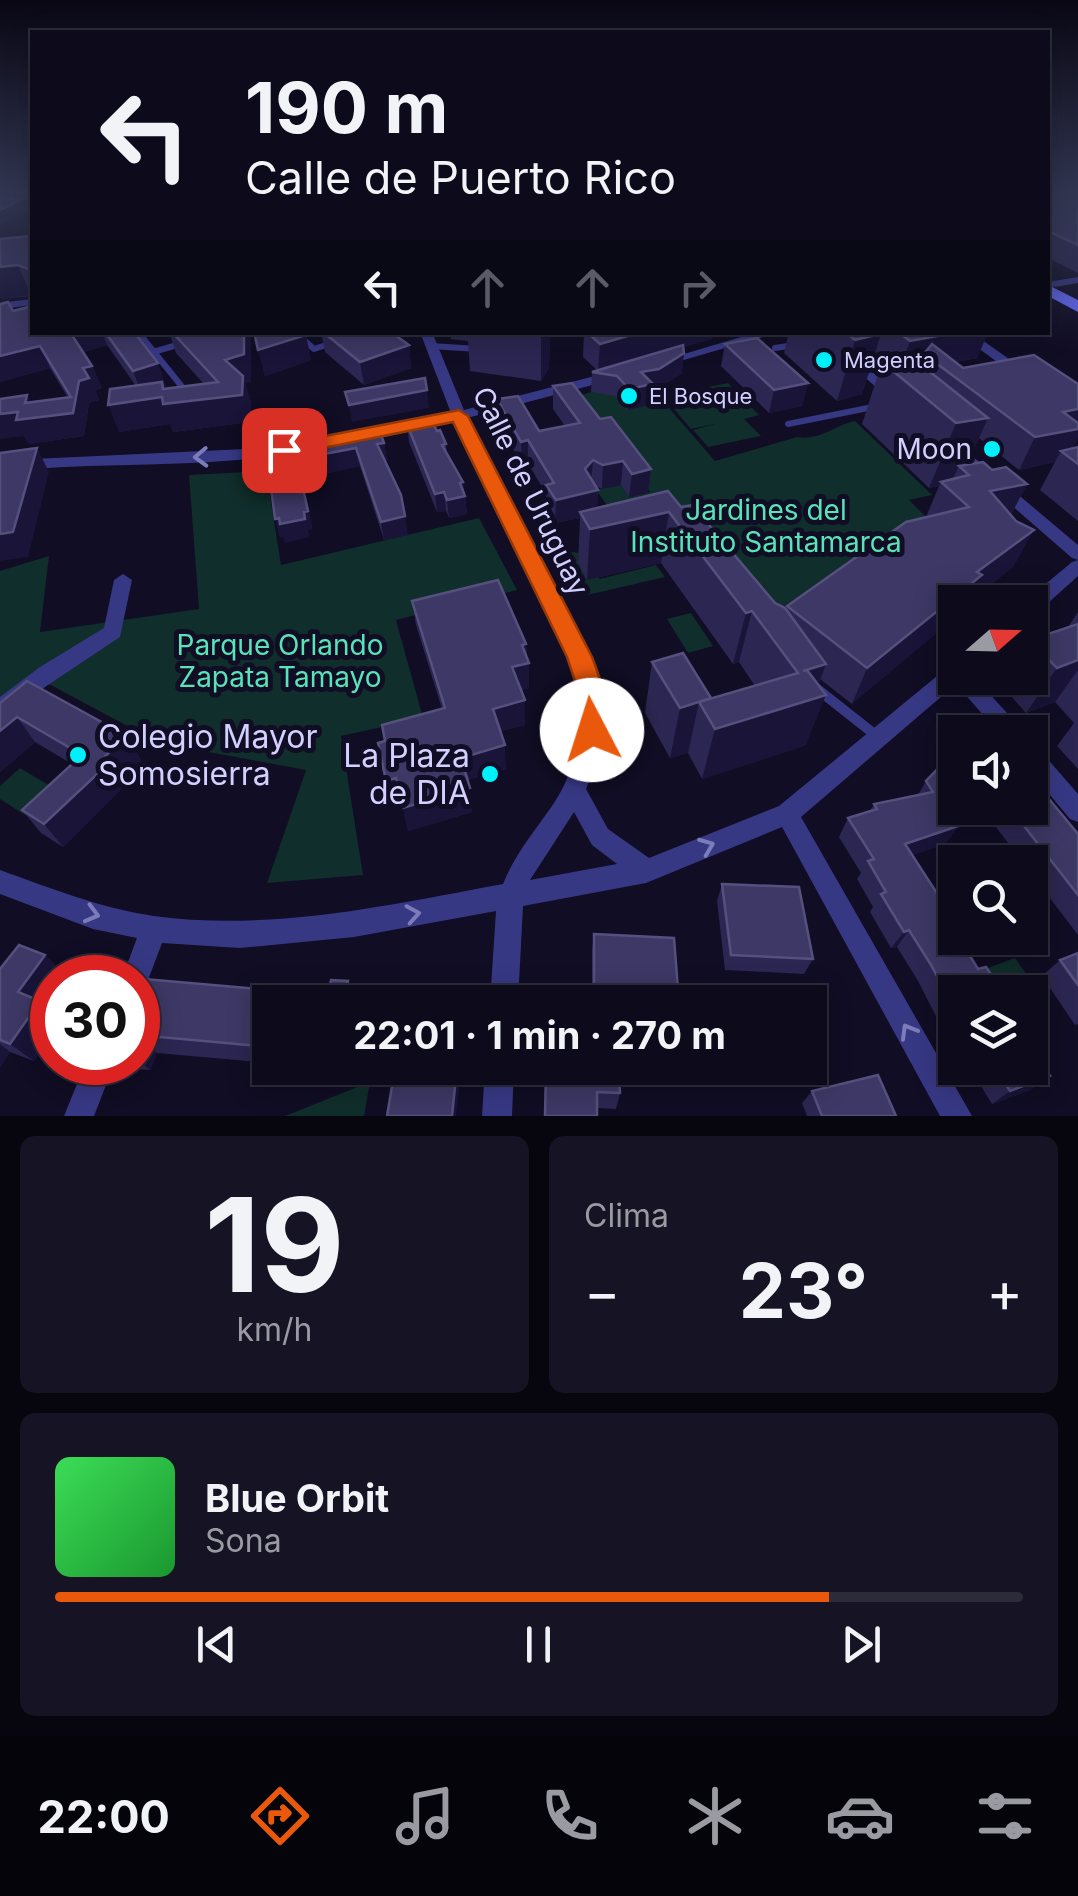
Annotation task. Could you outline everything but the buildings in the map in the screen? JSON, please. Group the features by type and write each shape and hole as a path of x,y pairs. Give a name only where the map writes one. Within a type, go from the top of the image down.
{"main road":[{"path":"1051,282 1078,293"},
{"path":"1051,282 1078,307"}],"street":[{"path":"1051,282 1078,280"},
{"path":"966,335 1034,382"},
{"path":"820,337 900,402"},
{"name":"Calle de Uruguay","path":"428,340 459,416 580,657 589,684 592,730 574,790 528,860 512,898"},
{"path":"0,467 88,458 261,453 459,416 592,376 772,343"},
{"path":"942,437 989,486 1078,554"},
{"path":"1048,592 1078,566"},
{"path":"0,708 47,672 114,632 123,580"},
{"path":"0,882 93,916 154,929 240,935 512,898 646,871 787,814 938,687"},
{"path":"978,695 995,715"},
{"path":"1048,776 1078,811"},
{"path":"574,790 600,836 646,871"},
{"path":"787,814 957,1116"},
{"path":"505,985 512,898"},
{"path":"144,955 154,929"},
{"path":"79,1116 92,1085"},
{"path":"497,1116 499,1085"}],"lane":[{"path":"0,309 30,305"},
{"path":"140,335 183,388"},
{"path":"298,335 314,349 346,338"},
{"path":"428,340 492,351"},
{"path":"153,352 186,342"},
{"path":"788,424 900,402"},
{"path":"799,676 879,737"}],"green space":[{"name":"Jardines del Instituto Santamarca","path":"646,376 659,389 655,392 715,461 797,437 820,435 855,421 932,495 909,500 942,533 867,549 777,611 612,512 596,490 621,485 630,497 650,492 581,395"},
{"path":"728,383 759,415 744,419 761,436 708,447 693,430 715,424 691,429 663,396"},
{"name":"Parque Orlando Zapata Tamayo","path":"266,471 281,565 479,518 517,590 396,620 423,718 341,736 363,875 267,883 306,770 159,743 49,684 0,719 0,571 49,556 40,632 199,609 189,475"},
{"path":"571,552 581,553 600,579 656,565 665,577 583,596 562,559"},
{"path":"691,613 713,646 688,653 667,619"},
{"path":"20,768 62,793 33,820 0,799 0,786"},
{"path":"1015,958 1027,975 993,975 988,968"},
{"path":"362,1085 369,1085 364,1116 285,1116"}],"place":[{"name":"Magenta","path":"824,360"},
{"name":"El Bosque","path":"629,396"},
{"name":"Moon","path":"992,449"},
{"name":"Colegio Mayor Somosierra","path":"78,755"},
{"name":"La Plaza de DIA","path":"490,774"}],"route":[{"path":"284,450 459,416 580,657 589,684 592,730"}]}
